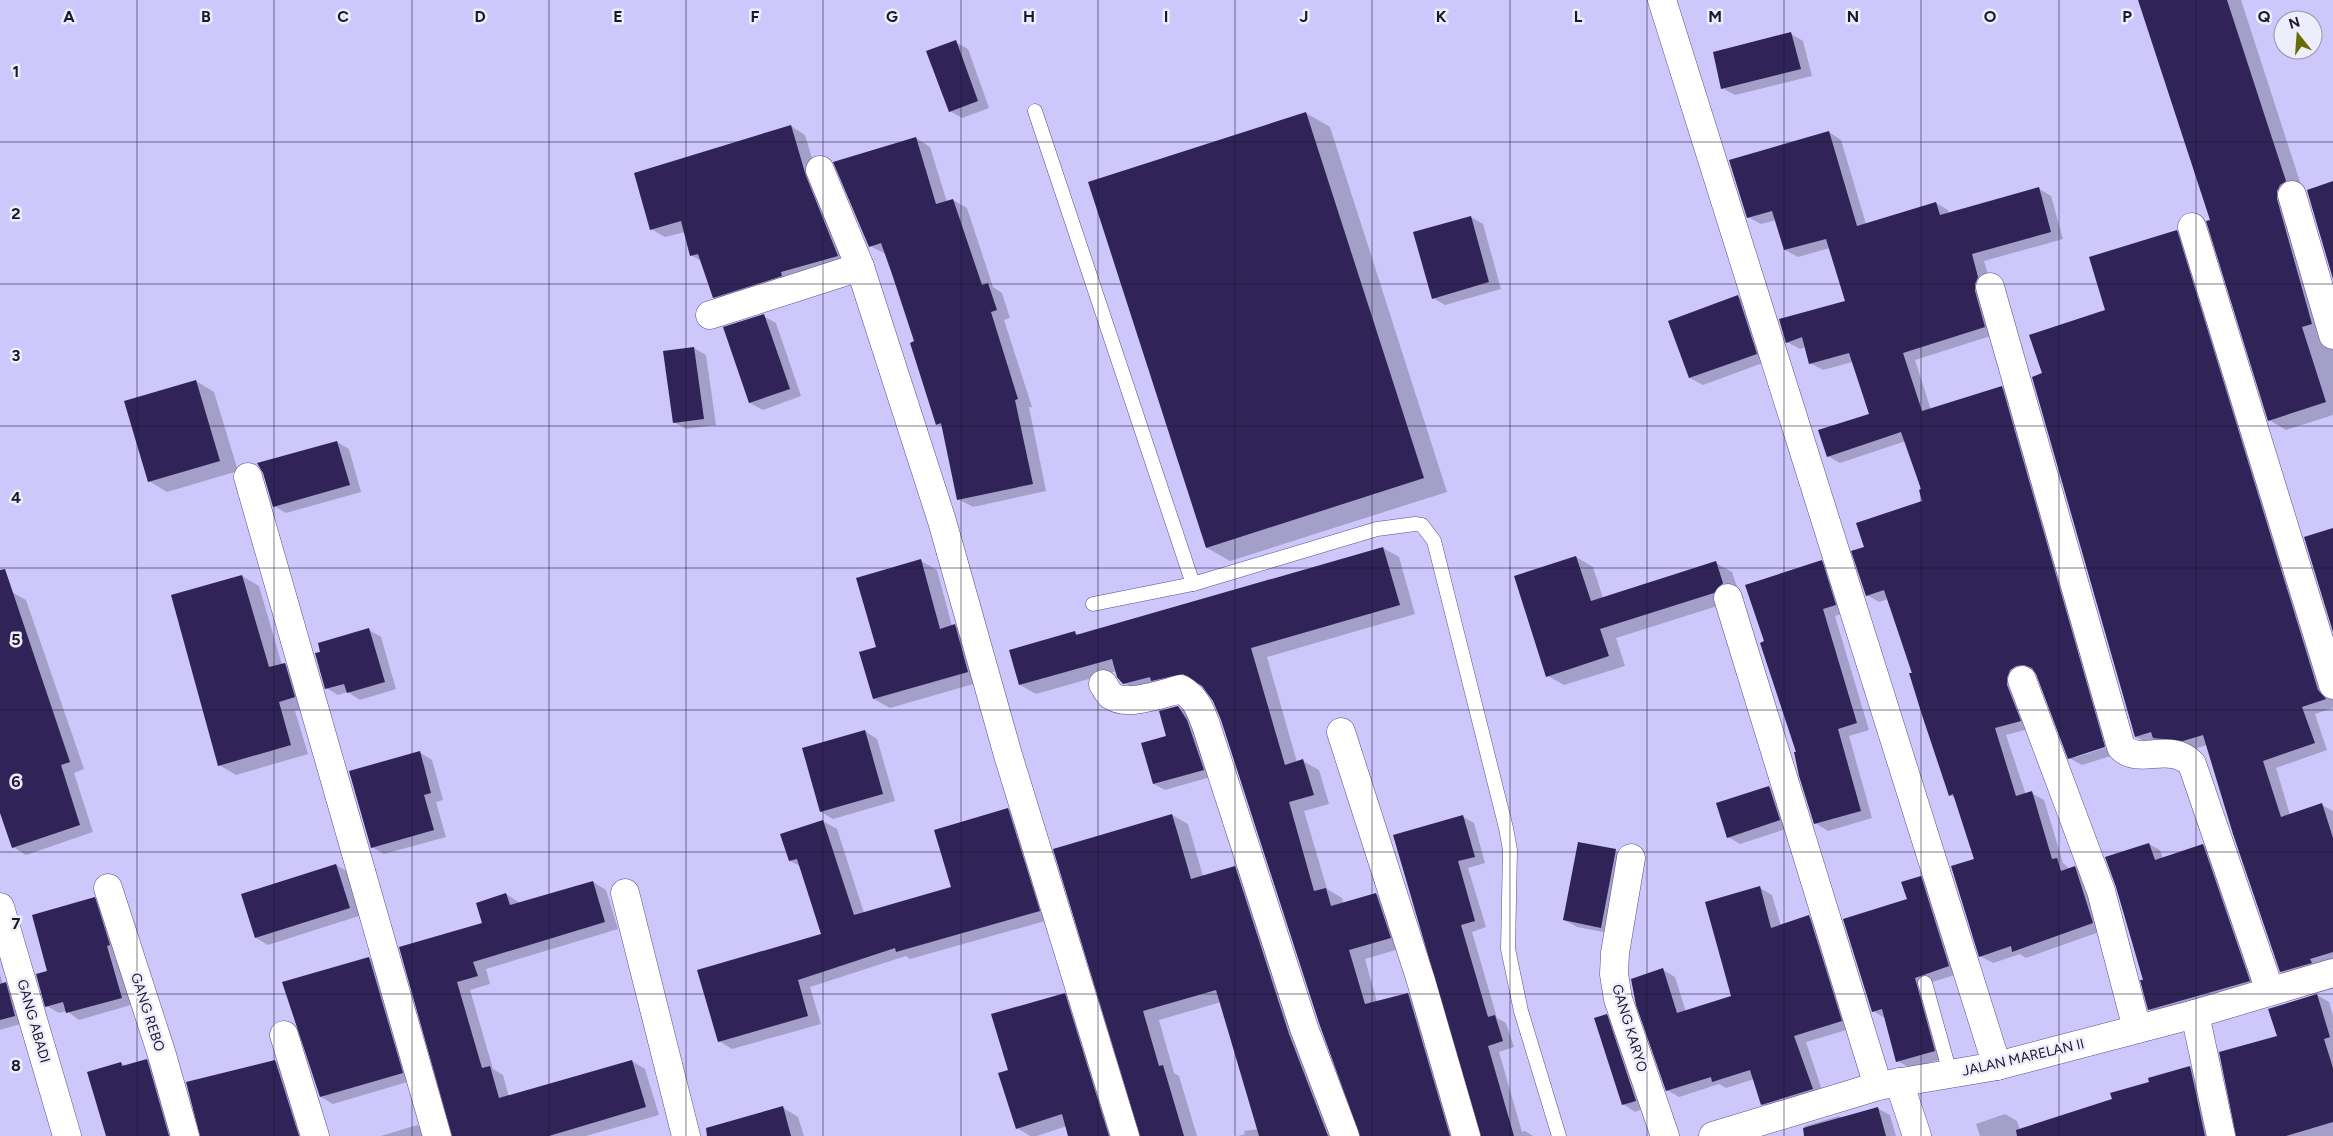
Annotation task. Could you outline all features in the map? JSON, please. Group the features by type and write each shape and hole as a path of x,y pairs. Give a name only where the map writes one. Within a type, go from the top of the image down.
{"street":[{"path":"1662,0 1997,1066"},
{"path":"820,170 860,267 942,521 1008,755 1125,1136"},
{"path":"2292,195 2333,335"},
{"path":"2192,227 2333,685"},
{"path":"710,315 860,267"},
{"path":"1990,287 2121,747 2131,754 2174,753 2186,758 2192,764 2270,991"},
{"path":"248,477 437,1136"},
{"path":"1728,598 1889,1084 1916,1136"},
{"path":"2022,680 2100,891 2137,1029"},
{"path":"1103,684 1111,696 1120,700 1137,700 1181,689 1191,695 1198,704 1304,1028 1345,1136"},
{"path":"1341,732 1421,981 1466,1136"},
{"name":"GANG KARYO","path":"1631,858 1615,953 1614,974 1618,999 1665,1136"},
{"name":"GANG REBO","path":"108,888 162,1055 185,1136"},
{"path":"625,893 686,1136"},
{"name":"GANG ABADI","path":"0,907 66,1136"},
{"name":"JALAN MARELAN II","path":"1713,1136 1889,1084 1997,1066 2195,1014 2333,973"},
{"path":"2195,1014 2221,1136"},
{"path":"284,1035 315,1136"}],"lane":[{"path":"1035,111 1192,584"},
{"path":"1093,604 1192,584 1376,529 1415,524 1422,525 1427,530 1434,541 1506,828 1510,850 1508,949 1521,1011 1559,1136"},
{"path":"1925,983 1950,1073"}],"building":[{"path":"2138,0 2227,0 2286,181 2280,185 2277,191 2277,199 2312,324 2302,327 2326,402 2268,421 2206,221 2210,220"},
{"path":"1791,32 1801,69 1721,89 1713,52"},
{"path":"956,40 978,101 949,112 926,51"},
{"path":"1306,112 1424,478 1206,548 1088,182"},
{"path":"791,125 806,176 838,256 781,272 782,276 713,298 698,254 690,256 681,221 650,230 634,173"},
{"path":"1829,131 1857,226 1936,202 1940,215 2039,187 2051,232 1972,254 1978,277 1975,291 1985,327 1903,353 1922,411 2002,386 2105,747 2068,759 2036,674 2032,668 2024,665 2016,666 2010,670 2007,685 2021,721 1995,728 2016,796 2032,791 2052,859 2057,858 2061,871 2075,866 2093,923 2012,952 2011,946 1979,957 1951,866 1974,859 1953,794 1949,796 1909,673 1912,673 1884,590 1866,596 1851,551 1864,547 1856,523 1922,501 1919,490 1921,489 1901,432 1827,457 1818,430 1869,414 1849,353 1809,364 1802,337 1786,343 1779,319 1845,301 1826,239 1784,250 1772,211 1747,218 1729,160"},
{"path":"916,137 936,204 953,199 982,285 988,283 997,310 991,312 1018,399 1015,400 1033,484 957,500 941,423 936,425 910,343 914,341 881,243 869,247 833,162"},
{"path":"2333,181 2333,279 2307,190"},
{"path":"1471,216 1489,282 1432,299 1413,232"},
{"path":"2177,230 2318,690 2326,699 2302,707 2315,743 2263,761 2281,817 2322,803 2333,838 2333,952 2310,959 2312,963 2280,972 2233,834 2203,735 2183,741 2153,738 2151,732 2135,737 2032,377 2042,373 2029,335 2105,310 2089,257"},
{"path":"1738,295 1757,354 1689,378 1668,321"},
{"path":"764,314 790,389 749,403 723,327"},
{"path":"694,347 704,419 673,423 663,351"},
{"path":"196,380 220,461 148,482 124,401"},
{"path":"337,441 350,485 273,507 263,473 257,463"},
{"path":"2333,528 2333,632 2304,537"},
{"path":"1383,547 1400,605 1251,648 1285,765 1303,759 1314,795 1289,802 1314,891 1326,888 1331,906 1376,893 1391,938 1349,950 1365,1004 1408,993 1450,1136 1360,1136 1319,1023 1221,720 1213,701 1202,686 1183,674 1151,681 1150,677 1123,684 1117,677 1112,659 1019,685 1009,650 1075,631 1076,635"},
{"path":"1576,556 1591,601 1716,561 1723,583 1714,593 1600,629 1609,656 1546,677 1514,576"},
{"path":"921,559 940,629 955,624 968,672 873,699 859,652 876,647 856,578"},
{"path":"1822,560 1836,605 1823,609 1857,723 1838,729 1861,811 1814,824 1799,776 1794,752 1796,752 1760,643 1764,641 1745,585"},
{"path":"5,569 70,762 61,765 80,825 12,848 0,813 0,570"},
{"path":"242,575 269,667 285,663 295,697 279,702 291,745 218,766 171,595"},
{"path":"369,628 385,682 347,693 344,684 325,689 315,653 320,652 318,643"},
{"path":"1178,706 1187,720 1204,770 1153,784 1141,743 1166,736 1159,711"},
{"path":"865,730 883,794 820,812 802,748"},
{"path":"420,751 431,793 424,795 434,830 371,848 349,771"},
{"path":"1769,786 1780,820 1727,838 1716,803"},
{"path":"1008,808 1040,911 896,952 895,948 798,980 808,1016 718,1042 697,970 821,934 797,859 789,861 780,834 823,820 854,915 951,887 934,830"},
{"path":"1172,814 1191,879 1235,866 1289,1034 1328,1136 1259,1136 1216,990 1143,1011 1159,1066 1163,1065 1184,1136 1140,1136 1053,849"},
{"path":"1463,815 1475,857 1458,861 1475,921 1461,925 1488,1017 1495,1015 1503,1041 1488,1046 1514,1136 1481,1136 1393,835"},
{"path":"1578,842 1616,849 1601,928 1563,920"},
{"path":"2149,843 2155,860 2203,844 2250,981 2148,1010 2140,980 2143,980 2116,887 2105,857"},
{"path":"336,864 350,908 255,938 241,894"},
{"path":"1921,876 1949,966 1915,978 1935,1051 1896,1062 1882,1009 1872,1012 1843,919 1907,899 1901,882"},
{"path":"593,881 605,922 473,962 478,976 457,982 482,1068 490,1066 499,1098 632,1060 646,1107 549,1136 452,1136 399,947 482,923 476,903 506,893 510,905"},
{"path":"1760,886 1771,928 1809,915 1842,1021 1794,1036 1813,1089 1761,1105 1750,1070 1712,1082 1711,1077 1666,1091 1636,1005 1631,979 1663,968 1677,1013 1731,996 1705,902"},
{"path":"95,897 110,945 107,946 122,998 66,1013 63,1002 45,1007 36,974 47,971 32,915"},
{"path":"369,957 403,1073 320,1097 282,982"},
{"path":"6,982 15,1016 0,1020 0,984"},
{"path":"1065,993 1109,1136 1068,1136 1062,1114 1016,1129 998,1073 1008,1070 991,1014"},
{"path":"2317,994 2330,1037 2324,1039 2333,1068 2333,1122 2286,1136 2236,1136 2219,1052 2277,1036 2268,1009"},
{"path":"1607,1014 1636,1101 1622,1105 1594,1018"},
{"path":"147,1059 169,1136 106,1136 87,1072 121,1062 122,1066"},
{"path":"275,1060 299,1136 200,1136 186,1082"},
{"path":"2190,1066 2205,1136 2017,1136 2016,1130 2112,1099 2110,1093 2149,1082 2148,1078"},
{"path":"783,1106 791,1136 707,1136 706,1128"},
{"path":"1878,1107 1886,1136 1804,1136 1803,1128"}]}
